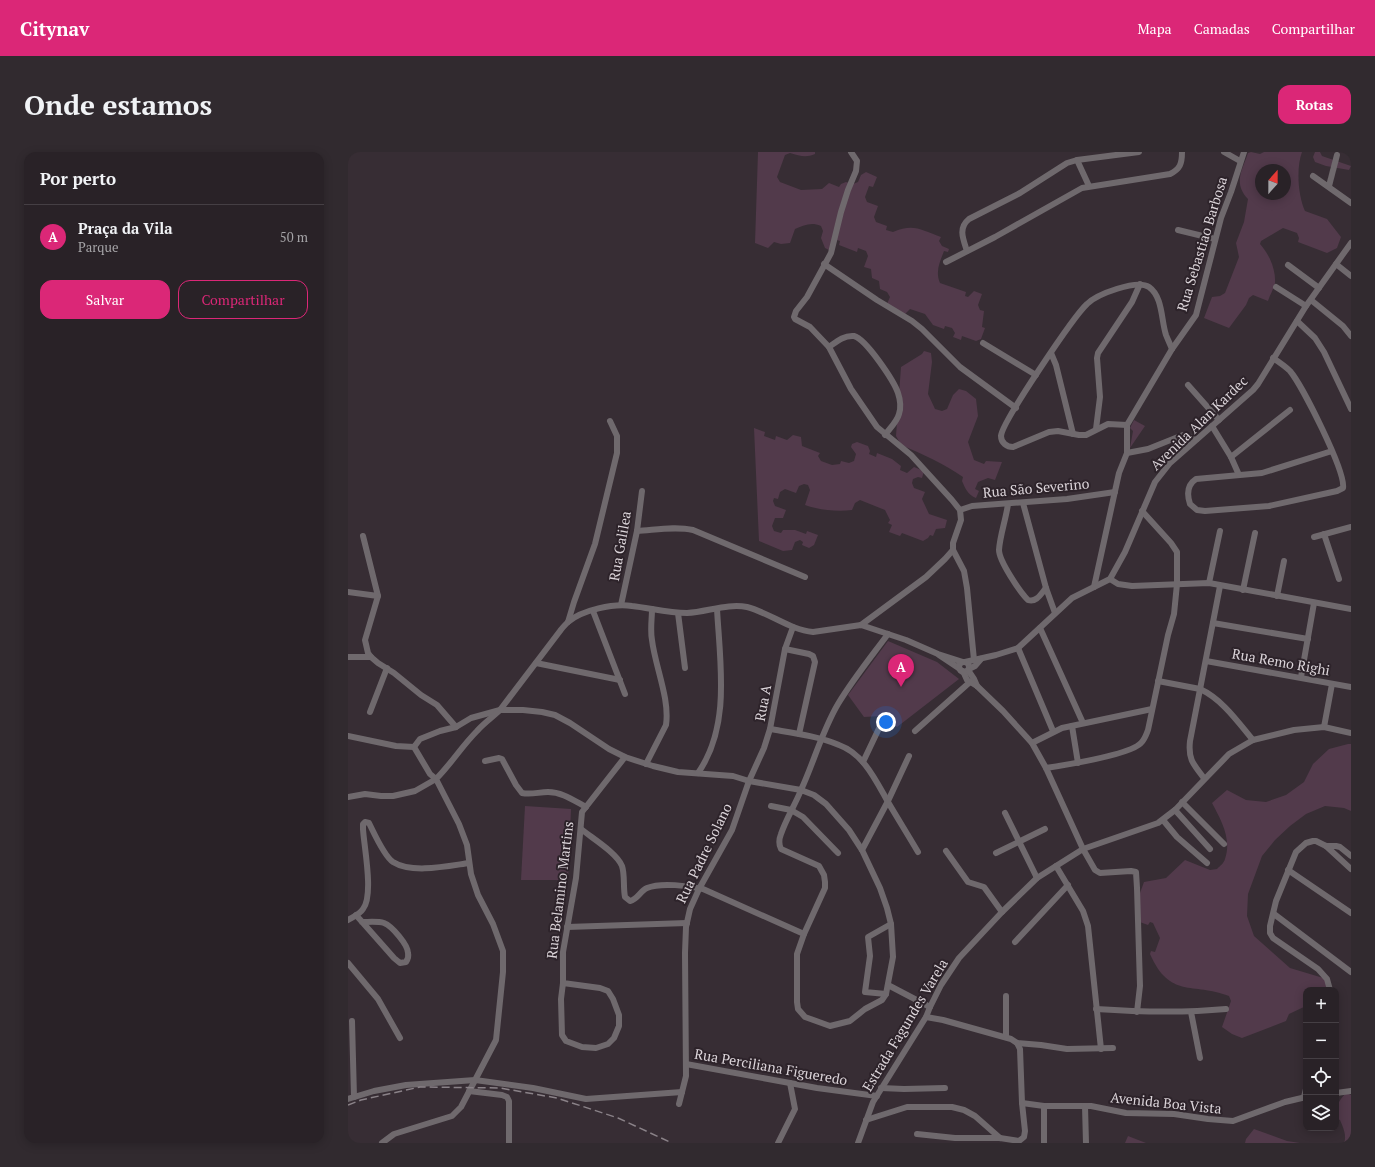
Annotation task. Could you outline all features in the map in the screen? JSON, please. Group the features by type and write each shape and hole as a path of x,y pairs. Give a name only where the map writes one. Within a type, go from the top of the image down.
{"street":[{"path":"851,152 857,161 856,172 841,212 831,253 794,317 810,327 829,347 851,389 877,427 911,455 960,510 960,520 953,543 953,550 964,571 974,660"},
{"path":"967,251 962,234 962,230 966,222 1020,193 1067,163 1077,160 1138,152"},
{"path":"946,262 995,237 1076,190 1089,186 1170,174 1181,165 1182,152"},
{"path":"1224,152 1240,161"},
{"name":"Rua Sebastiao Barbosa","path":"1127,425 1172,349 1196,315 1215,239 1244,152"},
{"path":"1329,186 1337,155"},
{"path":"1077,160 1089,186"},
{"path":"1313,176 1351,203"},
{"path":"1178,230 1215,239"},
{"name":"Avenida Alan Kardec","path":"1110,579 1125,552 1142,511 1159,476 1170,463 1253,390 1306,306 1351,243"},
{"path":"824,264 870,296 912,321 960,367 1016,408"},
{"path":"1336,264 1351,276"},
{"path":"1288,265 1319,288"},
{"path":"1096,429 1100,397 1097,358 1098,353 1143,285"},
{"path":"1094,587 1119,473 1127,453 1127,425 1108,424 1086,435 1058,431 1049,432 1013,447 1009,447 1004,444 1001,436 1003,430 1036,375 1068,328 1086,304 1103,293 1143,285 1152,290 1159,303 1166,336 1172,349"},
{"path":"1276,287 1306,306"},
{"path":"1311,300 1343,326 1351,336"},
{"path":"1297,321 1315,338 1324,352 1351,409"},
{"path":"829,347 838,340 846,337 856,337 866,344 884,369 896,388 900,398 898,417 885,435"},
{"path":"983,343 1036,375"},
{"path":"1051,353 1056,365 1073,434"},
{"path":"1273,358 1289,371 1306,397 1332,451 1342,478 1343,488 1337,491 1269,506 1204,511 1197,510 1190,504 1188,494 1189,486 1196,479 1262,473 1332,451"},
{"path":"1188,385 1219,420"},
{"path":"1231,457 1290,410"},
{"path":"568,622 595,544 617,453 617,436 610,421"},
{"path":"1212,426 1231,457 1239,475"},
{"path":"1127,453 1148,449 1183,435 1197,439"},
{"name":"Rua Galilea","path":"621,605 637,531 642,491"},
{"name":"Rua São Severino","path":"960,510 972,506 1067,499 1115,492"},
{"path":"1023,503 1046,588 1055,613"},
{"path":"1008,504 999,552 1001,560 1028,600 1034,601 1046,588"},
{"path":"1046,768 1078,763 1126,751 1141,744 1148,730 1168,635 1174,614 1177,584 1176,550 1142,511"},
{"path":"1314,537 1351,527"},
{"path":"637,531 672,528 693,530 805,577"},
{"path":"1210,583 1220,531"},
{"path":"1243,590 1255,533"},
{"path":"1324,534 1339,579"},
{"path":"363,536 378,596 365,640 371,657"},
{"path":"861,625 926,577 953,550"},
{"path":"1276,596 1284,561"},
{"path":"964,662 1010,652 1018,648 1072,598 1110,579 1124,586 1210,583 1351,609"},
{"path":"1204,778 1192,764 1189,751 1220,586"},
{"path":"348,592 378,596"},
{"path":"1301,677 1314,603"},
{"path":"348,798 365,794 393,796 415,791 436,779 449,766 477,730 500,710 568,622 576,617 593,611 621,605 678,613 698,612 734,606 762,612 806,632 861,625 938,654 964,662 969,666 965,670 965,678 977,686 1003,711 1032,743 1046,768 1083,849 1097,871 1100,873 1136,872 1140,986 1137,1012"},
{"path":"646,764 667,720 665,700 652,640 652,609"},
{"path":"698,773 707,759 713,743 721,697 717,609"},
{"path":"593,611 625,694"},
{"path":"678,613 686,668"},
{"path":"1213,623 1308,639"},
{"name":"Rua A","path":"749,781 764,748 770,729 785,649 793,627"},
{"path":"1040,628 1083,724"},
{"path":"414,747 420,739 440,731 456,727 471,718 500,710 542,712 555,715 570,723 593,740 625,757 646,764 678,772 733,776 749,781 801,790 814,795 826,804 849,830 862,850 880,888 891,924 893,957 886,994 882,1000 865,1009 850,1021 839,1025 830,1026 805,1017 798,1009 797,954 804,934 825,888 824,874 819,866 780,848 781,835 801,790 821,740 838,705 888,634"},
{"path":"1018,648 1053,731"},
{"path":"785,649 809,654 813,656 815,662 799,734"},
{"path":"938,654 965,670 974,679 977,686"},
{"path":"348,657 371,657 421,695 438,705 456,727"},
{"path":"965,670 975,666 981,659"},
{"name":"Rua Remo Righi","path":"1206,661 1351,687"},
{"path":"536,663 620,680"},
{"path":"370,712 387,668"},
{"path":"1158,681 1200,689 1210,694 1254,740"},
{"path":"915,730 970,682"},
{"path":"1324,727 1332,684"},
{"path":"1032,743 1053,731 1152,709"},
{"path":"471,718 477,730"},
{"path":"863,762 882,722"},
{"path":"1072,726 1078,763"},
{"name":"Estrada Fagundes Varela","path":"858,1143 866,1120 881,1088 926,1017 950,971 959,958 1002,912 1037,878 1083,849 1150,826 1163,820 1175,810 1204,778 1229,754 1254,740 1294,730 1324,727 1351,733"},
{"path":"770,729 799,734 840,745 853,752 863,762 877,782 918,852"},
{"path":"348,736 396,746 414,747"},
{"path":"382,1143 394,1134 452,1116 461,1107 496,1040 503,972 503,951 493,924 478,895 459,824 436,779 430,774 414,747"},
{"path":"862,850 888,801 909,756"},
{"name":"Rua Belamino Martins","path":"563,983 562,952 576,878 582,812 625,757"},
{"path":"485,761 498,758 502,759 518,789 522,793 561,793 586,807"},
{"name":"Rua Padre Solano","path":"679,1104 686,1076 685,953 687,923 690,909 699,888 732,830 749,781"},
{"path":"1182,802 1224,844"},
{"path":"771,806 791,810 803,817 838,853"},
{"path":"1175,810 1210,849"},
{"path":"1005,813 1037,878"},
{"path":"1163,820 1177,838 1207,863"},
{"path":"348,920 363,910 367,902 368,882 363,829 363,824 365,822 369,823 387,856 393,863 411,868 422,869 469,863"},
{"path":"581,829 619,859 622,868 625,897 630,901 635,899 645,889 657,885 691,886 699,888 804,934"},
{"path":"996,853 1045,829"},
{"path":"1329,987 1326,979 1318,969 1274,938 1270,933 1270,926 1276,901 1288,870 1296,852 1306,843 1316,841 1326,846 1351,869"},
{"path":"1326,846 1340,847 1351,856"},
{"path":"946,851 968,882 984,887 1002,912"},
{"path":"1056,866 1083,911 1088,926 1101,1048"},
{"path":"1288,870 1351,913"},
{"path":"1015,942 1068,885"},
{"path":"1274,914 1351,972"},
{"path":"356,915 362,922 394,958 400,963 406,962 408,958 408,951 402,940 386,924 379,922 362,922"},
{"path":"567,927 687,923"},
{"path":"886,994 865,992 870,956 868,937 891,924"},
{"path":"348,963 378,999 400,1038"},
{"path":"563,983 600,988 608,991 613,999 619,1015 619,1026 614,1038 608,1044 596,1048 582,1047 566,1041 562,1035 561,999 563,983"},
{"path":"888,985 930,1007"},
{"path":"1006,996 1006,1037"},
{"path":"1096,1009 1137,1012 1191,1012 1226,1009"},
{"path":"1191,1012 1200,1058"},
{"path":"926,1017 944,1020 1006,1037 1017,1043 1067,1048 1113,1048"},
{"path":"352,1022 351,1098 374,1091 406,1085 475,1080 534,1088 586,1099 682,1092"},
{"path":"917,1134 955,1138 1019,1141 1024,1137 1026,1131 1022,1103 1020,1049 1017,1043"},
{"name":"Rua Perciliana Figueredo","path":"686,1064 790,1083 877,1096"},
{"path":"778,1143 796,1109 790,1083"},
{"path":"881,1088 945,1088"},
{"path":"469,1091 507,1097 509,1101 509,1143"},
{"path":"1339,1093 1351,1091"},
{"name":"Avenida Boa Vista","path":"1022,1103 1044,1106 1085,1106 1126,1113 1174,1114 1208,1120 1233,1121 1303,1098"},
{"path":"1044,1106 1044,1143"},
{"path":"1085,1106 1086,1143"},
{"path":"866,1120 907,1107 952,1107 964,1110 975,1116 997,1140"}],"shaded area":[{"path":"758,152 815,152 815,154 809,156 800,156 790,153 785,155 777,177 780,182 801,190 822,189 829,183 839,187 841,184 846,182 853,184 858,182 861,175 866,172 877,177 873,187 869,186 865,197 867,202 878,206 874,217 876,222 887,226 886,230 893,232 900,229 917,228 941,237 939,241 942,246 949,249 948,252 944,251 939,267 938,274 940,283 966,292 965,296 968,297 974,291 982,294 978,305 980,310 984,311 982,327 985,328 981,339 976,341 962,336 961,340 953,337 955,333 952,328 945,326 944,329 933,325 925,314 910,309 904,315 887,304 890,297 887,292 880,289 879,281 872,278 871,269 864,267 868,256 866,251 858,248 857,252 839,245 840,241 837,240 829,250 825,248 821,238 823,231 821,226 811,224 795,229 790,243 781,244 774,242 768,248 755,243"},
{"path":"1251,152 1260,154 1264,152 1302,152 1298,174 1299,190 1305,211 1327,219 1341,237 1337,248 1327,253 1298,242 1299,238 1297,233 1283,228 1261,241 1260,244 1269,257 1273,267 1275,278 1274,287 1268,301 1253,295 1249,298 1246,305 1229,328 1204,318 1212,297 1220,296 1225,293 1239,257 1236,243 1244,222 1248,199 1241,188 1241,171 1248,153"},
{"path":"1315,152 1320,152 1322,156 1351,166 1349,170 1326,166 1315,162 1313,157"},
{"path":"924,351 931,353 932,362 928,394 935,409 942,411 947,409 953,395 959,389 966,391 976,399 978,416 968,442 974,460 984,464 986,461 1002,462 995,480 988,478 978,482 975,489 979,491 976,498 966,489 962,481 963,477 933,460 901,445 896,436 901,367 922,354"},
{"path":"1134,420 1145,426 1130,448 1133,431 1130,428"},
{"path":"754,428 765,432 764,436 775,440 776,436 787,440 793,435 801,437 802,446 820,453 818,456 821,461 832,465 840,464 841,461 849,463 854,461 856,454 851,447 852,444 857,442 868,446 870,451 869,454 876,457 877,453 892,459 901,466 900,470 907,473 914,467 924,471 922,478 918,477 913,479 912,483 914,488 925,492 922,499 929,514 947,520 945,528 936,529 933,536 930,535 923,541 902,533 900,536 889,532 892,525 888,523 890,520 885,510 860,500 855,503 852,510 846,511 828,510 805,505 810,490 808,485 804,484 799,486 796,493 785,489 780,492 778,499 774,498 773,501 775,506 786,510 783,518 775,518 772,526 774,531 781,533 783,530 795,530 806,534 807,531 818,535 814,545 809,548 802,545 803,542 800,540 795,542 792,550 783,551 759,541"},
{"path":"888,641 937,662 959,679 897,727 882,716 864,717 848,695"},
{"path":"1351,744 1351,811 1344,808 1325,806 1306,814 1275,840 1262,856 1248,894 1247,916 1254,936 1290,968 1330,980 1327,987 1303,987 1303,1007 1289,1014 1286,1021 1242,1038 1232,1034 1222,1027 1231,1001 1229,996 1216,992 1183,987 1166,978 1158,968 1150,954 1151,951 1155,952 1160,938 1153,923 1150,922 1148,925 1137,921 1140,893 1144,882 1166,878 1185,860 1210,870 1217,869 1223,863 1227,852 1226,837 1222,823 1212,803 1227,790 1246,800 1266,802 1286,795 1304,782 1313,764 1329,749"},
{"path":"525,806 571,809 568,880 521,880"},
{"path":"1346,1093 1351,1095 1351,1143 1344,1143 1345,1134 1339,1120 1339,1102"},
{"path":"1254,1129 1287,1141 1300,1143 1245,1143 1246,1139"},
{"path":"1128,1136 1146,1143 1125,1143"}],"railway":[{"path":"348,1105 361,1100 420,1087 500,1088 557,1098 618,1118 672,1143"}],"place":[{"name":"Praça da Vila","path":"901,687"}]}
